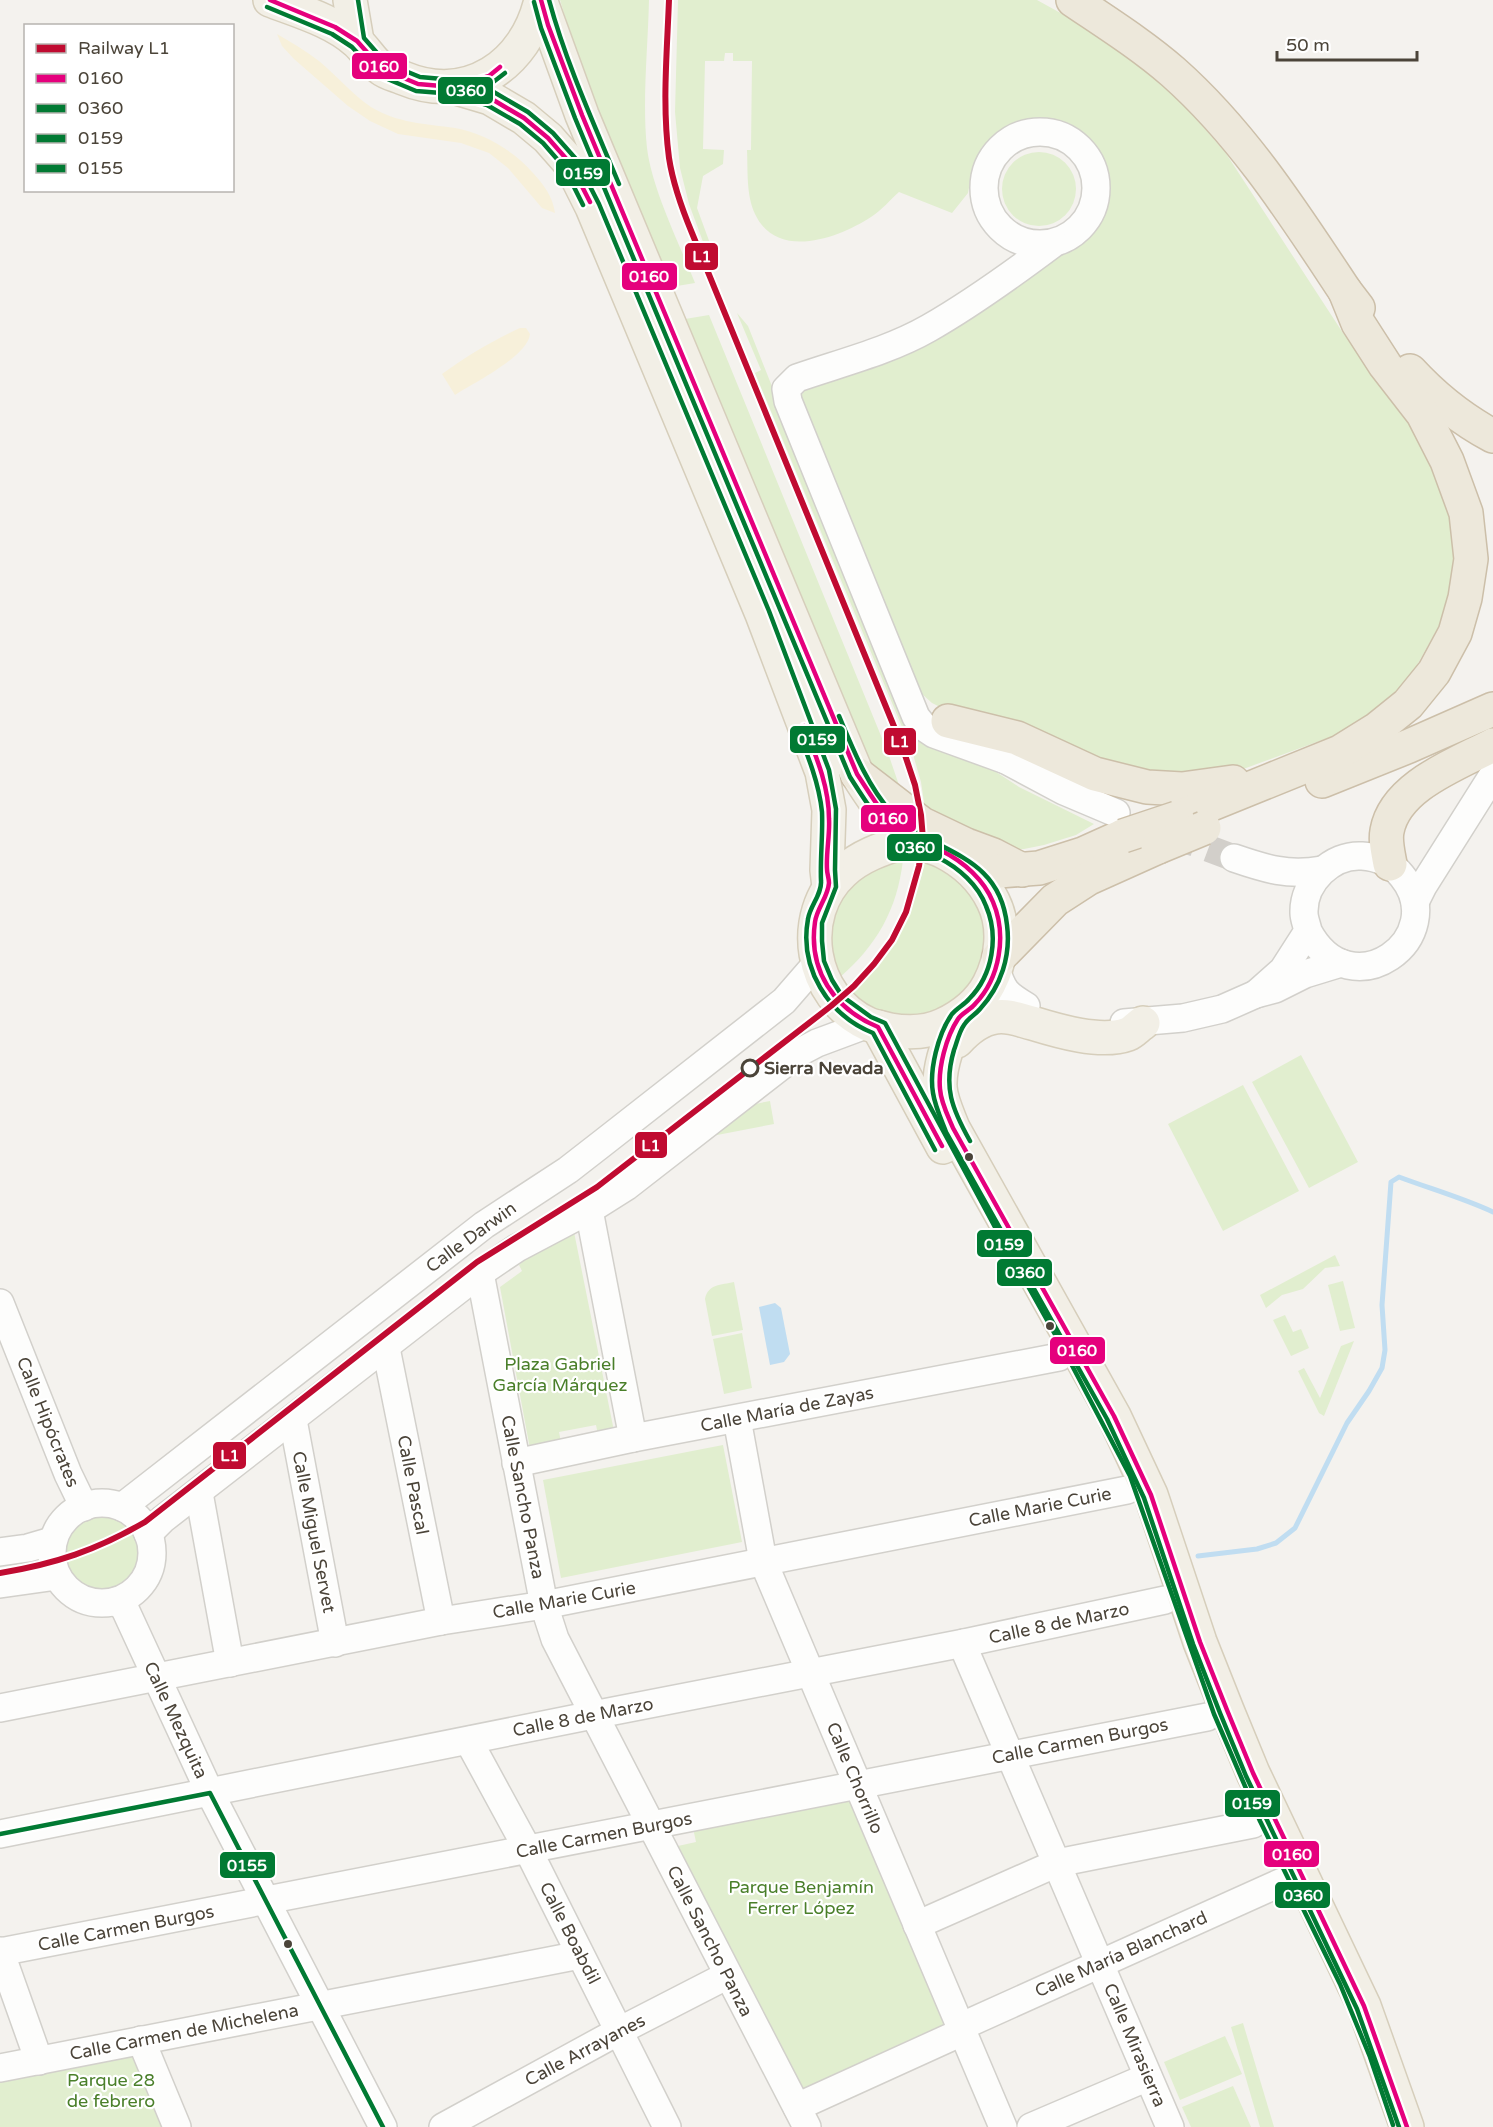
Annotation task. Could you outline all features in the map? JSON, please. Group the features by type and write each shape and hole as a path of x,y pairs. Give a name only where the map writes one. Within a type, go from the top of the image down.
{"highway":[{"path":"1073,0 1127,36 1173,72 1215,114 1263,170 1345,291 1403,363 1431,394 1484,431"},
{"path":"998,963 1055,900 1089,878 1158,847 1190,823 1268,781 1340,752 1377,729 1408,704 1434,672 1455,633 1465,598 1471,559 1466,513 1447,461 1423,414 1385,365 1358,323 1345,291"},
{"path":"966,866 989,871 1039,868 1083,854 1119,824 1190,823 1409,746 1493,709"},
{"path":"948,722 1017,738 1095,774 1147,787 1182,789 1228,782 1268,781"},
{"path":"1393,867 1386,833 1390,819 1398,806 1419,784 1493,745"},
{"path":"857,774 922,824 1022,870"}],"main road":[{"path":"270,0 335,27 357,41 382,69 418,84 453,87 490,98 524,117 548,138 570,163 592,207 641,291"},
{"path":"350,0 357,41"},
{"path":"453,87 489,76 514,56 532,30 541,1"},
{"path":"541,1 641,291 857,774 888,818 912,839 943,852 966,866 979,878 994,902 1000,926 998,963 987,988 967,1011 945,1053 940,1086 943,1104 953,1128 1134,1455 1151,1495 1200,1642 1227,1710 1253,1773 1364,2006 1407,2127"},
{"path":"655,324 822,772 829,810 827,870 829,887"},
{"path":"912,839 862,858 843,872 829,887 815,921 814,941 817,963 825,984 837,1001 873,1026 905,1033 933,1030 967,1011"},
{"path":"945,1053 973,1027 996,1017 1009,1017 1054,1030 1082,1035 1110,1037 1129,1033 1143,1023"},
{"path":"873,1026 1059,1357 1123,1479 1207,1717 1253,1824 1333,1987 1363,2060 1386,2127"}],"street":[{"path":"1003,759 949,741 925,728 916,717 788,401 786,389 797,378 899,343 929,328 1017,271 1054,243 1071,235 1084,222 1093,205 1096,187 1092,168 1083,152 1069,140 1052,133 1033,132 1015,138 1000,148 989,164 984,182 985,200 988,212 1008,235 1022,242 1038,245 1054,243"},
{"path":"984,292 1002,265 1008,235"},
{"path":"904,689 925,710 948,722 957,732 1065,791 1119,824"},
{"path":"1415,902 1493,775"},
{"path":"1393,867 1442,846 1460,829"},
{"path":"1256,994 1283,970 1306,922 1306,897 1309,890 1322,870 1337,860 1355,855 1373,857 1393,867 1409,884 1415,902 1414,921 1408,939 1395,954 1378,963 1360,967 1341,963 1327,956 1315,945 1306,922 1278,887 1234,858 1286,873 1322,870"},
{"name":"Calle Darwin","path":"122,1507 484,1225 568,1170 613,1135 784,1001 817,963"},
{"path":"998,963 1002,988 1013,999 1026,1006"},
{"path":"967,1011 1002,1003 1103,1023 1143,1023 1184,1018 1222,1009 1256,994 1275,989 1305,974 1341,963"},
{"name":"Calle Darwin","path":"148,1534 480,1273 517,1248 589,1210 627,1186 798,1053 817,1043 873,1026"},
{"path":"589,1210 633,1438"},
{"name":"Calle Sancho Panza","path":"480,1273 544,1605 555,1639 802,2117"},
{"name":"Calle Hipócrates","path":"0,1303 68,1474 84,1507"},
{"name":"Calle Pascal","path":"386,1348 441,1622"},
{"name":"Calle María de Zayas","path":"516,1463 633,1438 1059,1357"},
{"name":"Calle Chorrillo","path":"737,1419 763,1561 1003,2127"},
{"name":"Calle Miguel Servet","path":"293,1420 335,1643"},
{"name":"Calle Marie Curie","path":"0,1708 441,1622 544,1605 1127,1490"},
{"path":"199,1493 230,1663"},
{"path":"103,1503 122,1507 135,1515 148,1534 152,1550 150,1567 143,1582 132,1594 117,1601 102,1604 87,1602 73,1595 57,1576 51,1554 52,1541 68,1516 84,1507 103,1503"},
{"path":"0,1552 28,1548 52,1541"},
{"path":"0,1584 57,1576"},
{"name":"Calle 8 de Marzo","path":"0,1834 964,1643 1165,1600"},
{"name":"Calle Mezquita","path":"117,1601 126,1609 210,1793 383,2127"},
{"name":"Calle Mirasierra","path":"964,1643 1170,2127"},
{"name":"Calle Carmen Burgos","path":"0,1952 1207,1717"},
{"name":"Calle Boabdil","path":"471,1740 473,1749 528,1850 667,2127"},
{"path":"917,1925 1057,1863 1253,1824"},
{"name":"Calle María Blanchard","path":"802,2117 961,2029 1100,1963 1282,1882"},
{"path":"0,1952 39,2061"},
{"name":"Calle Carmen de Michelena","path":"0,2068 580,1955"},
{"name":"Calle Arrayanes","path":"443,2127 619,2031 728,1975"},
{"path":"141,2040 177,2127"},
{"path":"1031,2127 1148,2077"}],"green space":[{"path":"560,0 649,0 645,93 647,148 660,198 695,283 671,287 581,68"},
{"path":"678,0 1037,0 1075,21 1132,59 1178,98 1225,152 1343,333 1423,436 1455,520 1455,570 1445,615 1416,667 1386,703 1333,736 1246,768 1185,780 1140,776 948,711 932,703 922,694 799,399 804,391 916,351 995,299 1046,259 1075,248 1094,230 1106,206 1109,181 1101,158 1084,136 1056,121 1029,120 1003,129 982,147 972,171 968,193 952,213 899,192 875,214 858,225 826,238 793,241 778,237 765,228 755,214 749,191 747,150 751,150 752,61 733,61 733,53 725,53 724,61 705,61 703,149 724,150 723,164 703,176 697,208 715,257 709,258 689,204 680,168 675,112"},
{"path":"1039,152 1053,155 1065,163 1073,175 1076,189 1073,203 1065,215 1053,223 1039,226 1025,223 1013,215 1005,203 1002,189 1005,175 1013,163 1025,155"},
{"path":"737,313 748,326 901,710 1019,787 1094,824 1076,835 1044,845 1024,849 1003,849 926,816 921,782 912,751 755,373 761,370"},
{"path":"709,315 888,753 901,791 879,774 854,732 685,319"},
{"path":"903,860 896,895 883,925 864,953 839,978 833,957 831,937 833,918 840,901 850,887 864,874 882,865"},
{"path":"925,861 940,866 967,885 985,918 986,958 969,991 940,1013 905,1019 872,1010 851,994 879,964 900,934 914,901"},
{"path":"1301,1055 1358,1162 1309,1188 1252,1082"},
{"path":"1243,1085 1299,1191 1223,1231 1168,1124"},
{"path":"770,1101 774,1124 712,1136 750,1105"},
{"name":"Plaza Gabriel García Márquez","path":"574,1232 614,1431 598,1435 596,1425 559,1432 561,1442 530,1449 500,1287 522,1271 519,1265 535,1251"},
{"path":"1335,1255 1340,1266 1325,1268 1303,1289 1282,1295 1266,1308 1260,1295"},
{"path":"1343,1281 1355,1328 1340,1331 1328,1285"},
{"path":"734,1282 743,1330 712,1336 705,1299 707,1294 716,1286"},
{"path":"1285,1315 1293,1332 1301,1329 1309,1348 1291,1356 1273,1320"},
{"path":"742,1333 752,1388 724,1394 713,1339"},
{"path":"1354,1341 1324,1416 1319,1413 1298,1371 1304,1368 1320,1398 1341,1346"},
{"path":"723,1445 742,1542 561,1578 543,1480"},
{"path":"101,1514 116,1517 129,1526 138,1539 141,1554 138,1569 129,1582 116,1591 101,1594 86,1591 73,1582 64,1569 61,1554 64,1539 73,1526 86,1517"},
{"name":"Parque Benjamín Ferrer López","path":"852,1798 949,2025 804,2090 678,1846 696,1842 693,1828"},
{"path":"1243,2023 1274,2127 1260,2127 1231,2027"},
{"path":"1225,2036 1242,2074 1180,2100 1164,2062"},
{"name":"Parque 28 de febrero","path":"134,2049 166,2127 0,2127 0,2080"},
{"path":"1233,2086 1251,2127 1191,2127 1182,2107"}],"sand":[{"path":"277,34 319,61 371,107 412,122 466,130 508,150 541,182 550,196 555,213 542,208 508,168 489,153 461,143 398,134 370,121 348,106 294,59 282,46"},
{"path":"520,328 526,328 530,334 520,351 499,368 455,395 442,374 480,349"}],"water":[{"path":"775,1303 781,1308 790,1354 784,1362 770,1365 759,1307"}],"waterway":[{"path":"1198,1556 1257,1549 1276,1543 1295,1528 1347,1423 1382,1368 1385,1350 1382,1305 1391,1182 1399,1177 1493,1212"}],"tunnel":[{"path":"1170,834 1234,858"}],"rail line":[{"name":"L1","path":"0,1573 75,1555 110,1541 145,1522 477,1262 597,1187 831,1006 874,964 892,940 906,912 919,866 923,839 915,785 902,746 678,196 669,158 666,119 669,0"}],"transit line":[{"name":"0160","path":"270,0 335,27 357,41 382,69 418,84 453,87 489,76 500,67"},
{"name":"0159","path":"358,0 364,38 386,63 420,77 454,80 492,91 528,112 553,133 576,159 599,204 769,611 829,770 836,809 836,887 822,923 824,961 842,996 871,1017 885,1023 1130,1476 1214,1714 1260,1821 1340,1984 1370,2057 1393,2125"},
{"name":"0160","path":"541,0 548,25 582,115 857,774 878,806 897,828 910,837 950,855 965,866 979,879 993,902 1000,928 999,956 984,994 960,1017 950,1035 940,1072 943,1104 953,1128 1114,1416 1151,1495 1200,1642 1227,1710 1253,1773 1364,2006 1407,2127"},
{"name":"0159","path":"549,0 572,70 619,184"},
{"name":"0360","path":"534,2 541,28 575,118 850,777 872,810 891,832 908,844 939,858 961,872 983,898 992,930 991,955 984,979 967,1001 952,1014 939,1042 932,1074 937,1108 946,1132 1107,1419 1144,1498 1193,1644 1220,1713 1246,1776 1357,2009 1399,2127"},
{"name":"0360","path":"267,7 332,34 352,47 378,75 416,91 454,94 492,83 505,73"},
{"name":"0160","path":"453,87 490,98 524,118 548,138 570,163 590,202"},
{"name":"0360","path":"451,94 487,105 520,124 543,143 564,167 583,205"},
{"name":"0159","path":"839,716 855,754 882,801 891,812 924,837 977,867 991,882 1001,900 1008,937 1003,970 994,991 962,1028 954,1050 949,1075 954,1108 970,1141"},
{"name":"0160","path":"804,726 821,771 828,807 827,871 829,883 816,917 814,940 820,972 837,999 862,1019 878,1027 942,1146"},
{"name":"0360","path":"797,729 816,780 822,812 821,886 809,914 806,937 813,972 830,1002 857,1025 873,1033 935,1150"},
{"name":"0155","path":"0,1834 210,1793 383,2127"}],"place":[{"name":"Sierra Nevada","path":"750,1068"}]}
